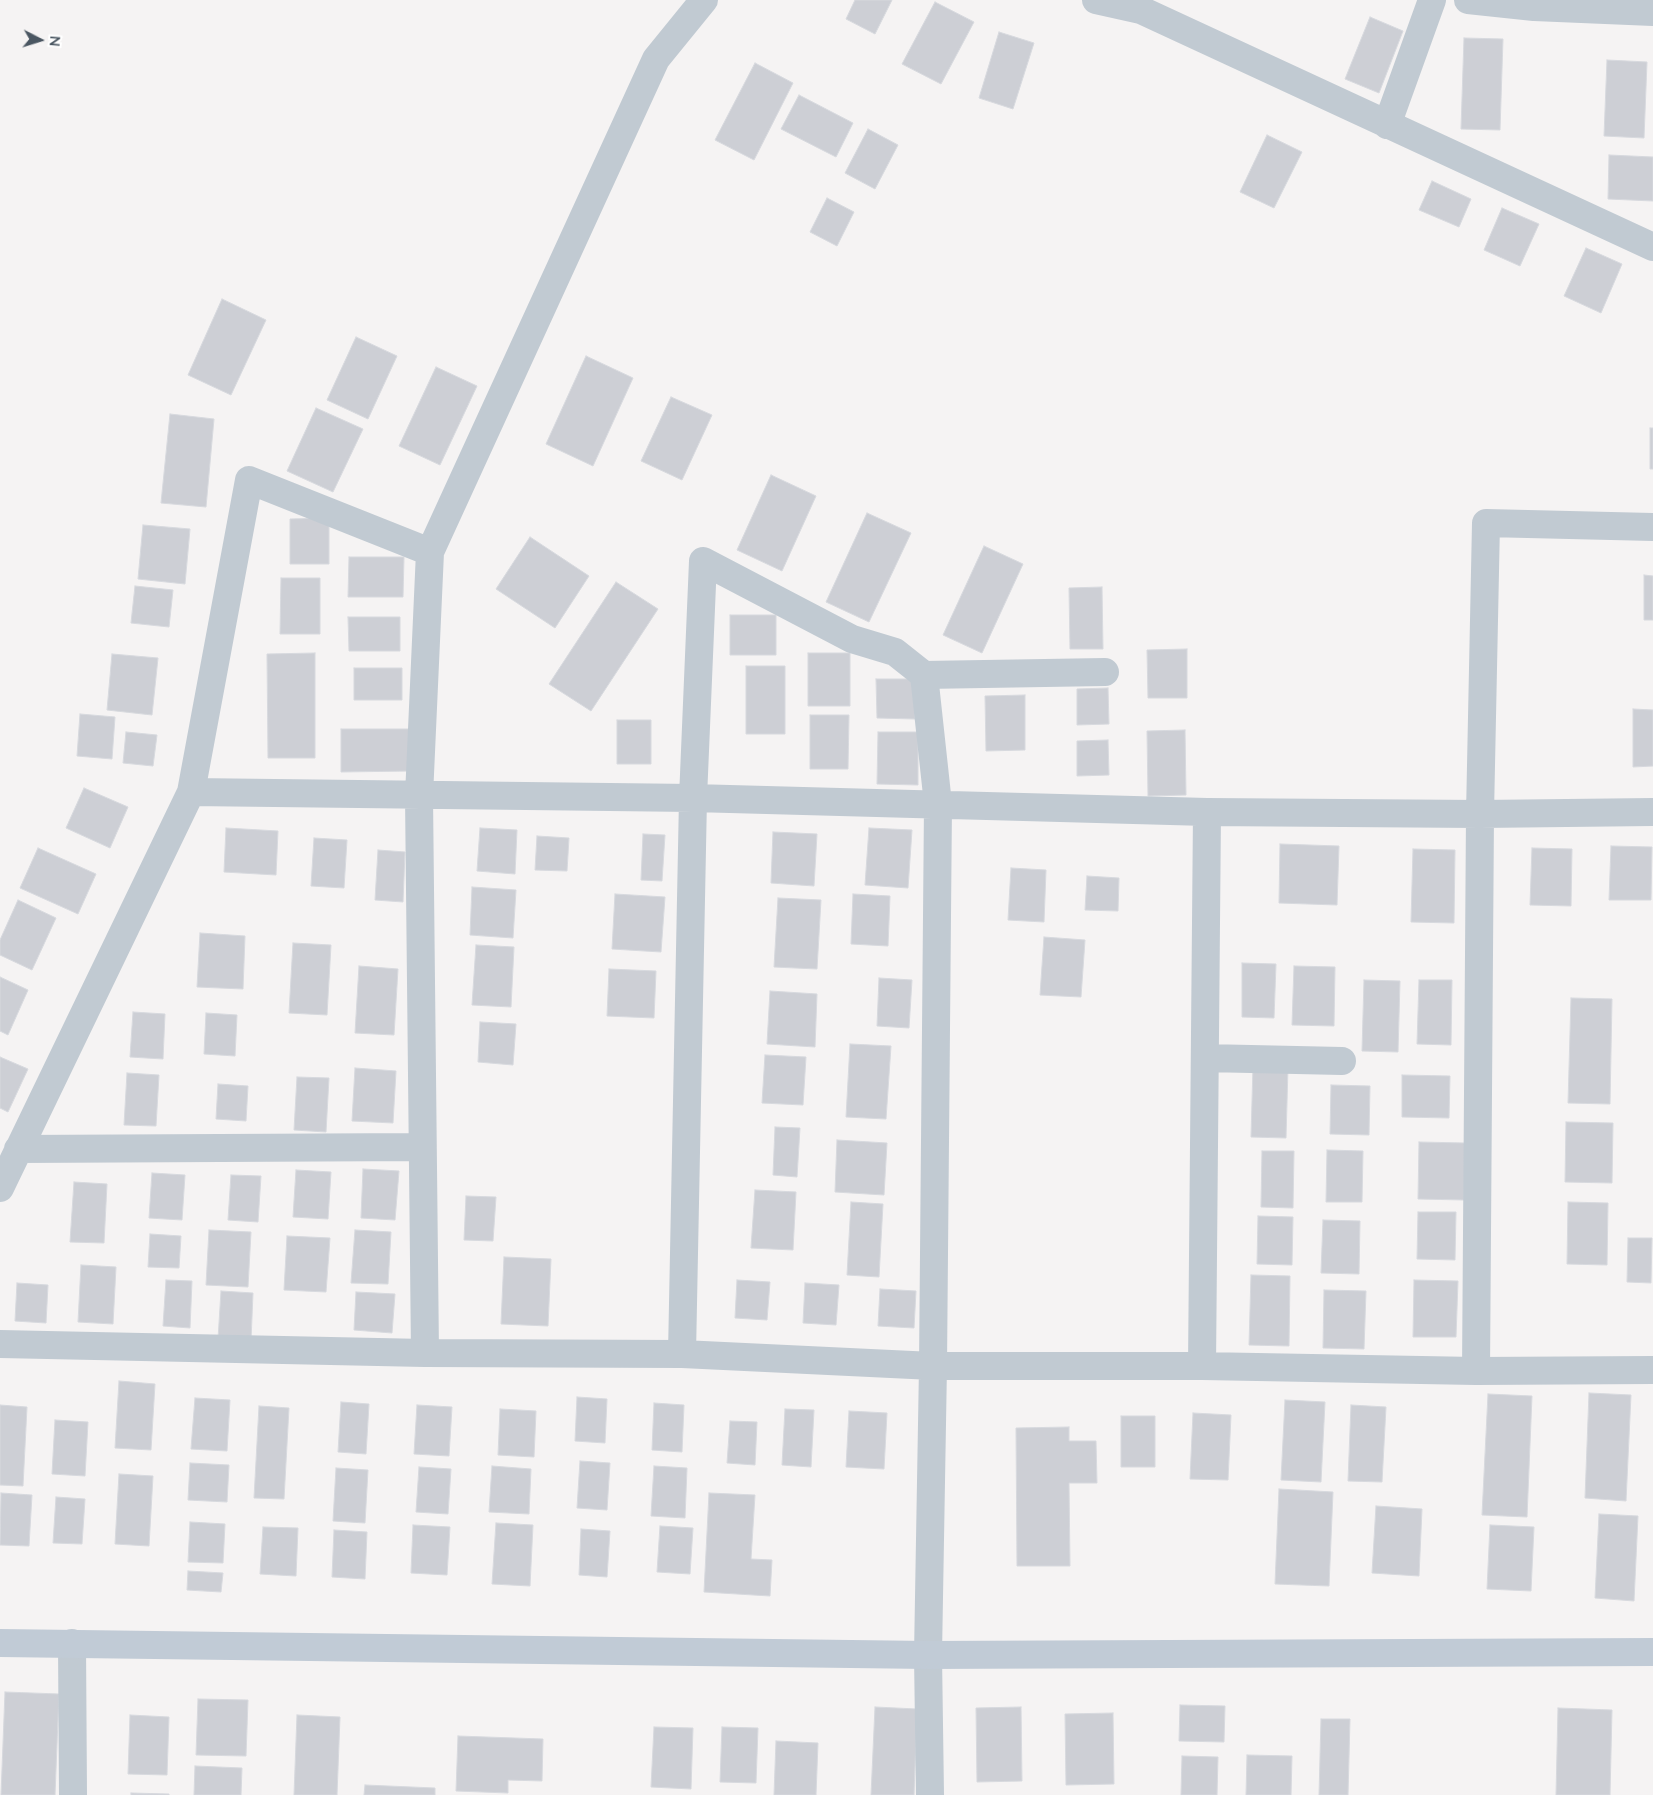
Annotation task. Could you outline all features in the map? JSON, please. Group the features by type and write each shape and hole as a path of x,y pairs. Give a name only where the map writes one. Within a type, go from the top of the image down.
{"street":[{"path":"426,1353 419,796 430,552 656,60 704,0"},
{"path":"1096,0 1141,10 1653,247"},
{"path":"1387,125 1432,0"},
{"path":"1468,0 1534,7 1653,12"},
{"path":"0,1188 190,792 249,480 430,552"},
{"path":"1476,1371 1480,814 1486,523 1653,527"},
{"path":"682,1354 693,798 703,561 852,639 895,652 924,675 1105,672"},
{"path":"924,675 938,804 933,1366 928,1655 930,1795"},
{"path":"190,792 693,798 1207,812 1480,814 1653,812"},
{"path":"1202,1366 1207,812"},
{"path":"1205,1058 1342,1061"},
{"path":"18,1149 422,1147"},
{"path":"0,1344 426,1353 682,1354 933,1366 1202,1366 1476,1371 1653,1370"},
{"path":"0,1643 928,1655 1653,1652"},
{"path":"72,1643 73,1795"}],"building":[{"path":"855,0 892,0 875,34 846,19"},
{"path":"935,2 974,22 941,84 902,64"},
{"path":"1370,17 1403,31 1379,93 1345,79"},
{"path":"999,32 1034,43 1013,109 979,98"},
{"path":"1464,38 1503,39 1500,130 1461,129"},
{"path":"1607,60 1647,62 1644,138 1604,136"},
{"path":"755,63 793,83 754,160 715,140"},
{"path":"799,95 853,123 836,157 781,129"},
{"path":"868,129 898,145 875,189 845,173"},
{"path":"1267,135 1302,152 1274,208 1240,192"},
{"path":"1609,155 1653,157 1653,201 1608,199"},
{"path":"1432,181 1471,199 1459,227 1419,210"},
{"path":"827,198 854,212 837,246 810,232"},
{"path":"1502,208 1539,224 1520,266 1484,250"},
{"path":"1586,248 1622,264 1601,313 1564,296"},
{"path":"222,299 266,320 231,395 188,375"},
{"path":"356,337 397,356 368,419 327,400"},
{"path":"586,356 633,378 593,466 546,444"},
{"path":"436,367 477,386 440,465 399,446"},
{"path":"671,397 712,415 682,480 641,461"},
{"path":"316,408 363,429 333,492 287,471"},
{"path":"170,414 214,419 206,507 161,503"},
{"path":"1650,428 1653,428 1653,469 1650,469"},
{"path":"771,475 816,496 782,571 737,550"},
{"path":"867,513 911,533 869,622 826,602"},
{"path":"329,518 329,564 290,564 290,519"},
{"path":"143,525 190,529 185,584 138,579"},
{"path":"530,537 589,576 555,628 496,589"},
{"path":"984,546 1023,564 982,653 943,635"},
{"path":"349,557 404,557 403,597 348,597"},
{"path":"1644,575 1653,576 1653,620 1644,620"},
{"path":"281,578 320,578 320,634 280,634"},
{"path":"616,582 658,609 591,711 549,684"},
{"path":"135,586 173,590 169,627 131,623"},
{"path":"1102,587 1103,649 1070,649 1069,588"},
{"path":"730,615 776,615 776,655 730,655"},
{"path":"348,617 400,617 400,651 349,651"},
{"path":"1187,649 1187,698 1148,698 1147,650"},
{"path":"315,653 315,758 268,758 267,654"},
{"path":"808,653 850,653 850,706 808,706"},
{"path":"112,654 158,658 152,715 107,710"},
{"path":"746,666 785,666 785,734 746,734"},
{"path":"354,668 402,668 402,700 354,700"},
{"path":"876,679 914,679 915,719 877,718"},
{"path":"1108,688 1109,724 1077,725 1077,689"},
{"path":"1025,695 1025,750 986,751 985,696"},
{"path":"1633,709 1653,710 1653,766 1633,767"},
{"path":"80,714 115,717 112,759 77,756"},
{"path":"810,715 849,715 848,769 810,769"},
{"path":"617,720 651,720 651,764 617,764"},
{"path":"341,729 410,729 410,771 341,772"},
{"path":"1185,730 1186,795 1148,796 1147,731"},
{"path":"126,732 157,735 153,766 123,763"},
{"path":"878,732 918,732 918,785 877,784"},
{"path":"1108,740 1109,775 1077,776 1077,741"},
{"path":"84,788 128,807 110,848 66,828"},
{"path":"226,828 278,831 276,875 224,872"},
{"path":"480,828 517,830 515,874 477,871"},
{"path":"869,828 912,830 908,888 865,885"},
{"path":"773,832 817,834 814,886 771,883"},
{"path":"643,834 665,835 662,881 641,880"},
{"path":"537,836 569,838 567,871 535,870"},
{"path":"314,838 347,840 344,888 311,886"},
{"path":"1280,844 1339,846 1337,905 1279,903"},
{"path":"1611,846 1652,847 1651,900 1609,900"},
{"path":"38,848 96,874 78,914 20,888"},
{"path":"1532,848 1572,849 1571,906 1530,905"},
{"path":"1413,849 1455,850 1454,923 1411,922"},
{"path":"378,850 405,852 403,902 375,900"},
{"path":"1011,868 1046,870 1044,922 1008,920"},
{"path":"1087,876 1119,878 1118,911 1085,910"},
{"path":"472,887 516,890 513,938 470,935"},
{"path":"615,894 665,897 661,952 612,949"},
{"path":"853,894 890,896 888,946 851,944"},
{"path":"778,898 821,900 817,969 774,967"},
{"path":"18,900 56,918 32,970 0,955 0,940"},
{"path":"200,933 245,936 243,989 197,987"},
{"path":"1044,937 1085,940 1081,997 1040,995"},
{"path":"293,943 331,945 327,1015 289,1013"},
{"path":"476,945 514,947 511,1007 472,1005"},
{"path":"1242,963 1276,964 1274,1018 1242,1017"},
{"path":"359,966 398,969 394,1035 355,1033"},
{"path":"1294,966 1335,967 1334,1026 1292,1025"},
{"path":"609,969 656,971 654,1018 607,1016"},
{"path":"0,977 28,990 8,1035 0,1031"},
{"path":"879,978 912,980 909,1028 877,1026"},
{"path":"1364,980 1400,981 1398,1052 1362,1051"},
{"path":"1419,980 1452,980 1451,1045 1417,1044"},
{"path":"770,991 817,994 815,1047 767,1044"},
{"path":"1571,998 1612,999 1610,1104 1568,1103"},
{"path":"133,1012 165,1014 163,1059 130,1057"},
{"path":"206,1013 237,1015 235,1056 204,1054"},
{"path":"480,1022 516,1024 513,1065 478,1062"},
{"path":"850,1044 891,1046 886,1119 846,1117"},
{"path":"765,1055 806,1057 803,1105 762,1103"},
{"path":"0,1057 28,1069 8,1112 0,1108"},
{"path":"1253,1066 1288,1067 1286,1138 1251,1137"},
{"path":"355,1068 396,1071 393,1123 352,1121"},
{"path":"127,1073 159,1075 156,1126 124,1125"},
{"path":"1402,1075 1450,1076 1449,1118 1402,1117"},
{"path":"297,1077 329,1078 326,1132 294,1130"},
{"path":"218,1084 248,1086 246,1121 216,1119"},
{"path":"1331,1085 1370,1086 1369,1135 1330,1134"},
{"path":"1566,1122 1613,1123 1612,1183 1565,1182"},
{"path":"775,1127 800,1128 797,1177 773,1175"},
{"path":"837,1140 887,1143 884,1195 835,1192"},
{"path":"1419,1142 1465,1143 1464,1200 1418,1199"},
{"path":"1327,1150 1363,1151 1362,1202 1326,1202"},
{"path":"1262,1151 1294,1151 1293,1208 1261,1207"},
{"path":"363,1169 399,1171 395,1220 361,1218"},
{"path":"296,1170 331,1172 328,1219 293,1217"},
{"path":"152,1173 185,1175 182,1220 149,1218"},
{"path":"231,1175 261,1176 258,1222 228,1220"},
{"path":"74,1182 107,1184 104,1243 70,1242"},
{"path":"755,1190 796,1192 793,1250 751,1248"},
{"path":"466,1196 496,1197 493,1241 464,1240"},
{"path":"851,1202 883,1204 879,1277 847,1275"},
{"path":"1568,1202 1608,1203 1607,1265 1567,1264"},
{"path":"1418,1212 1456,1212 1455,1260 1417,1259"},
{"path":"1258,1216 1293,1217 1292,1265 1257,1264"},
{"path":"1323,1220 1360,1221 1359,1274 1321,1273"},
{"path":"209,1230 251,1232 248,1287 206,1285"},
{"path":"355,1230 391,1232 388,1284 351,1283"},
{"path":"150,1234 181,1236 179,1268 148,1267"},
{"path":"287,1236 330,1238 326,1292 284,1290"},
{"path":"1628,1238 1652,1238 1651,1283 1627,1282"},
{"path":"504,1257 551,1259 548,1326 501,1324"},
{"path":"81,1265 116,1267 113,1324 78,1322"},
{"path":"1251,1275 1290,1276 1289,1346 1249,1345"},
{"path":"166,1280 192,1281 190,1328 163,1326"},
{"path":"737,1280 770,1282 767,1320 735,1318"},
{"path":"1414,1280 1458,1281 1456,1337 1413,1337"},
{"path":"17,1283 48,1285 46,1323 15,1321"},
{"path":"805,1283 839,1285 836,1325 803,1323"},
{"path":"880,1289 916,1291 914,1328 878,1326"},
{"path":"1324,1290 1366,1291 1364,1349 1323,1348"},
{"path":"221,1291 253,1293 251,1341 218,1339"},
{"path":"356,1292 395,1294 392,1333 354,1330"},
{"path":"119,1381 155,1384 151,1450 115,1448"},
{"path":"1589,1393 1631,1395 1626,1501 1585,1498"},
{"path":"1488,1394 1532,1396 1527,1517 1482,1515"},
{"path":"577,1397 607,1399 605,1443 575,1441"},
{"path":"195,1398 230,1400 227,1451 191,1449"},
{"path":"1285,1400 1325,1402 1321,1482 1281,1480"},
{"path":"341,1402 369,1404 366,1454 338,1452"},
{"path":"654,1403 684,1405 682,1452 652,1450"},
{"path":"0,1405 27,1407 23,1486 0,1485"},
{"path":"417,1405 452,1407 449,1456 414,1454"},
{"path":"1351,1405 1386,1407 1382,1482 1348,1481"},
{"path":"259,1406 289,1408 284,1499 254,1498"},
{"path":"500,1409 536,1411 534,1457 498,1455"},
{"path":"785,1409 814,1410 811,1467 782,1465"},
{"path":"849,1411 887,1413 884,1469 846,1467"},
{"path":"1193,1413 1231,1415 1228,1480 1190,1479"},
{"path":"1121,1416 1155,1416 1155,1467 1121,1467"},
{"path":"55,1420 88,1422 85,1476 52,1474"},
{"path":"730,1421 757,1422 755,1465 727,1463"},
{"path":"1069,1427 1069,1441 1096,1441 1097,1483 1069,1483 1070,1566 1017,1566 1016,1428"},
{"path":"580,1461 610,1463 607,1510 577,1508"},
{"path":"190,1463 229,1465 227,1502 188,1500"},
{"path":"492,1466 531,1469 529,1514 489,1512"},
{"path":"654,1466 687,1468 685,1518 651,1516"},
{"path":"419,1467 451,1469 448,1514 416,1512"},
{"path":"336,1468 368,1470 365,1523 333,1521"},
{"path":"119,1474 153,1476 149,1546 115,1544"},
{"path":"1279,1489 1333,1492 1329,1586 1275,1584"},
{"path":"1,1493 32,1495 29,1546 0,1545"},
{"path":"709,1493 755,1495 751,1559 772,1560 770,1596 704,1592"},
{"path":"56,1497 85,1499 82,1544 53,1543"},
{"path":"1376,1506 1422,1509 1419,1576 1372,1573"},
{"path":"1599,1514 1638,1516 1634,1601 1595,1598"},
{"path":"190,1522 225,1524 223,1563 188,1562"},
{"path":"496,1523 533,1525 530,1586 492,1584"},
{"path":"413,1525 450,1527 447,1575 411,1573"},
{"path":"1490,1525 1534,1527 1531,1591 1487,1589"},
{"path":"660,1526 693,1528 690,1574 657,1572"},
{"path":"263,1527 298,1528 296,1576 260,1574"},
{"path":"581,1529 610,1531 607,1577 579,1575"},
{"path":"334,1530 367,1532 365,1579 332,1577"},
{"path":"188,1571 223,1573 221,1592 187,1590"},
{"path":"5,1692 59,1694 55,1795 1,1795"},
{"path":"198,1699 248,1700 246,1756 196,1755"},
{"path":"1180,1705 1225,1706 1224,1742 1179,1741"},
{"path":"875,1707 917,1709 914,1795 871,1795"},
{"path":"1021,1707 1022,1781 977,1782 976,1708"},
{"path":"1558,1708 1612,1710 1610,1795 1556,1795"},
{"path":"1113,1713 1114,1784 1066,1785 1065,1714"},
{"path":"130,1715 169,1717 167,1775 128,1774"},
{"path":"297,1715 340,1717 337,1795 294,1795"},
{"path":"1321,1719 1350,1719 1348,1795 1319,1795"},
{"path":"654,1727 693,1728 691,1789 651,1787"},
{"path":"722,1727 758,1728 756,1783 720,1782"},
{"path":"458,1736 543,1739 542,1781 508,1780 508,1793 456,1791"},
{"path":"776,1741 818,1743 816,1795 774,1795"},
{"path":"1247,1755 1292,1756 1291,1795 1246,1795"},
{"path":"1182,1756 1218,1757 1217,1795 1181,1795"},
{"path":"195,1766 242,1768 241,1795 194,1795"},
{"path":"365,1785 435,1788 435,1795 364,1795"},
{"path":"131,1793 169,1794 169,1795 131,1795"}]}
